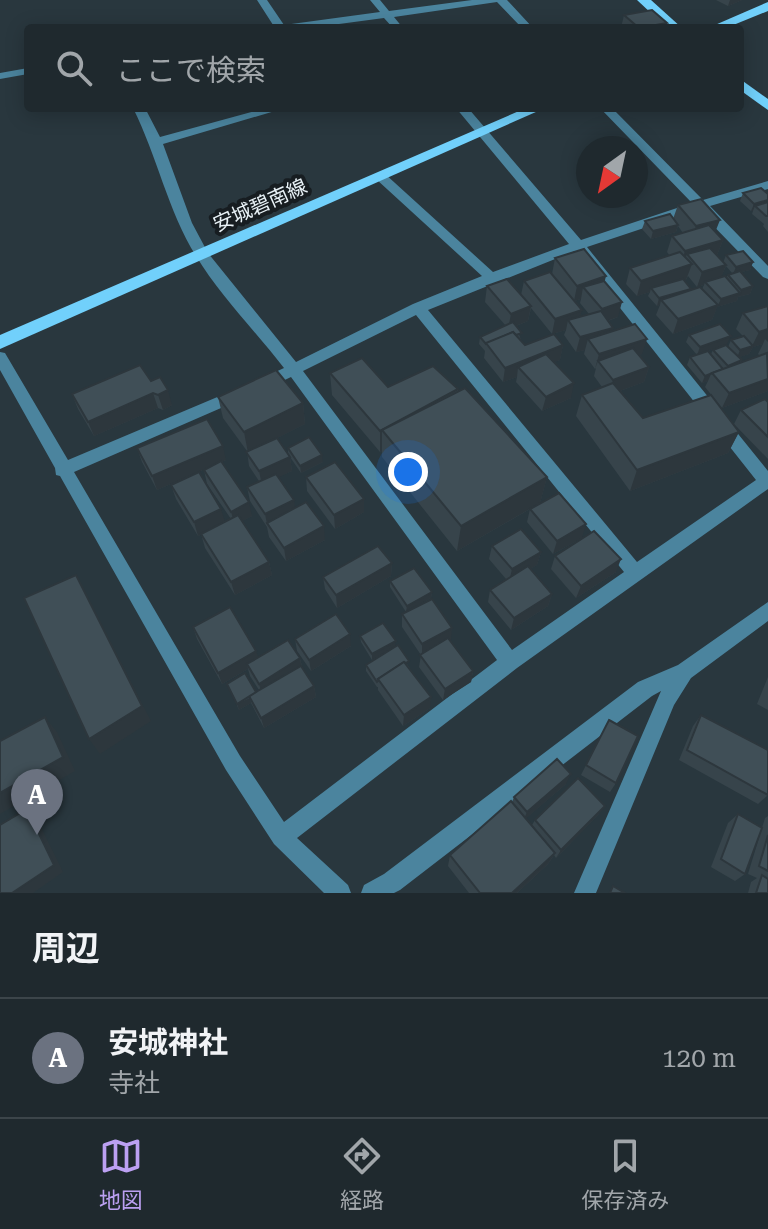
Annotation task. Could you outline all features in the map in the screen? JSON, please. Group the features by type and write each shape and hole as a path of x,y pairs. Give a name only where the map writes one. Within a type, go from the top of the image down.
{"main road":[{"path":"643,0 670,24"},
{"path":"725,24 767,7"},
{"path":"744,86 768,106"},
{"name":"安城碧南線","path":"0,342 528,112"}],"street":[{"path":"262,0 280,24"},
{"path":"375,0 395,24"},
{"path":"312,24 494,0"},
{"path":"501,0 524,24"},
{"path":"0,76 24,72"},
{"path":"141,112 156,142 185,223 202,255 294,370 510,662"},
{"path":"156,142 265,112"},
{"path":"281,837 510,662 767,481 577,244 465,112"},
{"path":"610,112 768,274"},
{"path":"380,176 492,278"},
{"path":"62,470 294,370 418,308 492,278 577,244 768,185"},
{"path":"418,308 636,574"},
{"path":"0,357 62,470 233,763 281,837 340,893"},
{"path":"372,893 392,882 645,689 685,671 768,610"},
{"path":"585,893 667,699 685,671"}],"building":[{"path":"652,10 667,23 634,24 624,15"},
{"path":"761,188 768,194 768,200 754,204 743,193"},
{"path":"701,199 720,220 696,226 678,205"},
{"path":"768,202 768,216 766,216 755,206"},
{"path":"670,214 678,225 653,231 645,221"},
{"path":"709,225 723,240 685,251 672,236"},
{"path":"710,248 726,265 702,272 687,254"},
{"path":"584,249 606,276 577,286 555,258"},
{"path":"743,251 753,262 736,267 726,255"},
{"path":"680,252 692,264 641,281 630,268"},
{"path":"740,271 753,286 741,290 728,275"},
{"path":"550,272 582,310 555,319 524,281"},
{"path":"725,276 740,293 721,299 705,282"},
{"path":"507,279 531,306 511,314 487,286"},
{"path":"683,279 691,289 659,298 651,288"},
{"path":"604,281 622,302 602,309 583,287"},
{"path":"700,287 718,305 678,319 661,300"},
{"path":"768,306 768,329 759,332 743,313"},
{"path":"601,311 613,328 580,337 568,320"},
{"path":"513,322 522,333 516,335 513,332 486,344 480,337"},
{"path":"635,324 647,339 599,354 588,339"},
{"path":"720,324 731,336 700,347 689,335"},
{"path":"513,332 525,345 554,334 563,345 505,368 486,343"},
{"path":"744,336 753,346 740,350 731,340"},
{"path":"726,345 742,360 728,366 713,350"},
{"path":"633,348 649,367 613,380 598,361"},
{"path":"708,351 723,369 705,376 690,357"},
{"path":"767,353 768,379 729,393 712,373"},
{"path":"546,354 574,383 546,397 518,367"},
{"path":"362,358 388,387 433,366 458,389 380,431 330,373"},
{"path":"140,365 151,381 160,377 168,390 158,395 153,393 88,422 72,394"},
{"path":"276,370 303,403 244,432 218,397"},
{"path":"613,383 643,418 711,395 739,432 637,470 582,395"},
{"path":"465,388 547,477 461,526 382,430"},
{"path":"765,399 768,402 768,437 741,410"},
{"path":"207,419 223,446 152,476 137,448"},
{"path":"309,437 322,455 300,466 288,448"},
{"path":"277,438 290,457 259,471 246,452"},
{"path":"221,461 249,502 231,512 204,470"},
{"path":"335,462 364,499 334,515 306,477"},
{"path":"199,472 221,509 194,522 171,485"},
{"path":"276,474 294,500 265,514 247,487"},
{"path":"559,493 586,524 557,541 530,509"},
{"path":"306,502 324,526 284,548 267,523"},
{"path":"238,515 269,562 231,582 201,534"},
{"path":"521,529 541,552 512,569 492,546"},
{"path":"594,531 621,559 581,586 555,556"},
{"path":"378,546 392,563 336,595 323,577"},
{"path":"528,566 552,594 514,618 490,590"},
{"path":"414,568 432,592 407,606 390,581"},
{"path":"76,575 142,706 89,739 24,598"},
{"path":"432,599 452,628 422,644 402,614"},
{"path":"230,607 256,651 218,673 193,627"},
{"path":"336,614 350,634 309,660 295,639"},
{"path":"383,623 396,641 372,654 360,636"},
{"path":"448,638 473,671 445,689 420,655"},
{"path":"288,640 300,658 259,684 247,664"},
{"path":"398,645 409,661 377,682 366,665"},
{"path":"404,662 431,697 404,715 378,679"},
{"path":"301,666 314,686 261,718 249,696"},
{"path":"245,673 256,692 237,704 227,684"},
{"path":"701,715 768,750 768,795 687,750"},
{"path":"45,717 63,757 0,793 0,741"},
{"path":"609,720 638,736 616,783 586,765"},
{"path":"557,759 571,774 527,812 514,797"},
{"path":"578,778 605,806 561,850 535,820"},
{"path":"511,801 555,853 512,893 480,893 450,855"},
{"path":"27,809 54,865 12,893 0,893 0,825"},
{"path":"738,814 762,828 745,874 721,859"},
{"path":"768,835 768,871 759,866"},
{"path":"762,875 768,879 768,893 756,893"},
{"path":"613,886 625,893 610,893"}],"place":[{"name":"安城神社","path":"37,835"}]}
